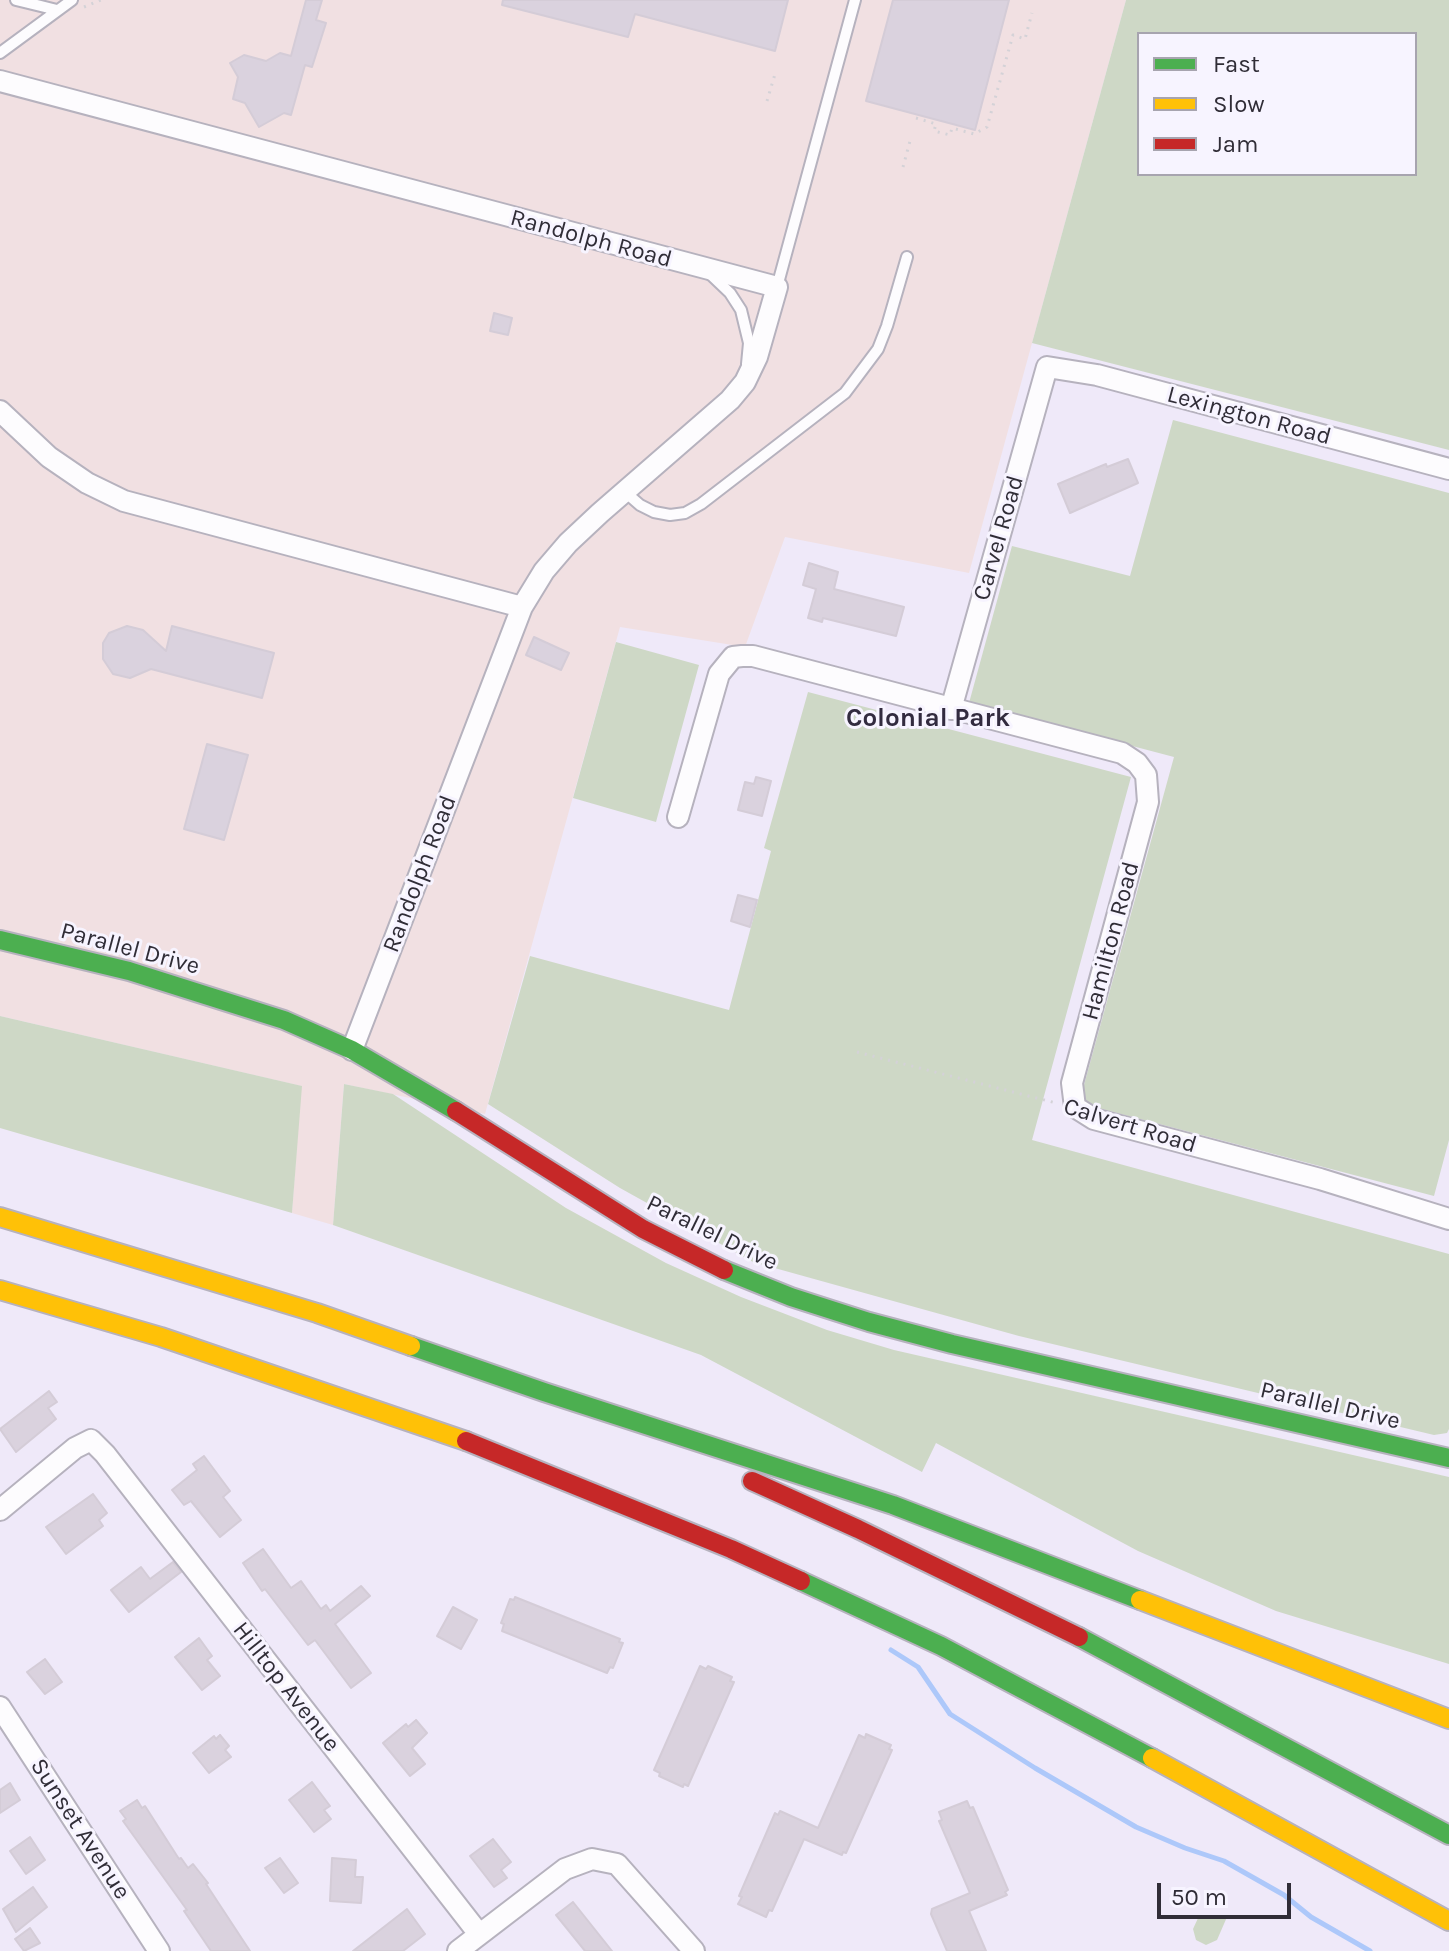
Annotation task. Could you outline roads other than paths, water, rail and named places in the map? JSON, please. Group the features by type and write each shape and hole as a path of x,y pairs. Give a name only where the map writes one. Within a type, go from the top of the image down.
{"main road":[{"name":"Parallel Drive","path":"0,940 129,971 211,995 284,1020 352,1050 409,1082 643,1229 724,1270 791,1297 952,1344 1449,1458"},
{"path":"0,1217 317,1313 544,1392 893,1505 1449,1721"},
{"path":"0,1290 175,1342 411,1420 525,1463 731,1549 941,1646 1041,1697 1449,1921"},
{"path":"544,1392 858,1529 1070,1632 1449,1835"}],"street":[{"name":"Randolph Road","path":"0,81 777,287 757,357 745,382 730,400 568,543 544,571 522,607 352,1050"},
{"name":"Lexington Road","path":"1047,367 1097,375 1449,469"},
{"name":"Carvel Road","path":"951,709 1047,367"},
{"path":"0,411 49,457 87,483 124,501 522,607"},
{"path":"678,817 719,674 733,657 753,656 951,709"},
{"name":"Hamilton Road","path":"951,709 1122,753 1137,763 1146,775 1148,802 1072,1083 1075,1107"},
{"name":"Calvert Road","path":"1075,1107 1094,1119 1320,1179 1449,1219"},
{"name":"Hilltop Avenue","path":"0,1510 75,1448 91,1440 479,1934"},
{"name":"Sunset Avenue","path":"0,1707 159,1951"},
{"path":"458,1951 565,1869 592,1859 617,1864 694,1951"}],"lane":[{"path":"16,0 57,10"},
{"path":"0,53 72,0"},
{"path":"777,287 855,0"},
{"path":"624,491 654,512 670,515 685,513 845,393 878,349 907,257"},
{"path":"704,269 730,293 741,310 749,343 745,382"}],"waterway":[{"path":"891,1650 918,1667 950,1714 1035,1768 1136,1827 1224,1861 1284,1895 1311,1917 1370,1951"}],"district":[{"name":"Colonial Park","path":"928,719"}]}
